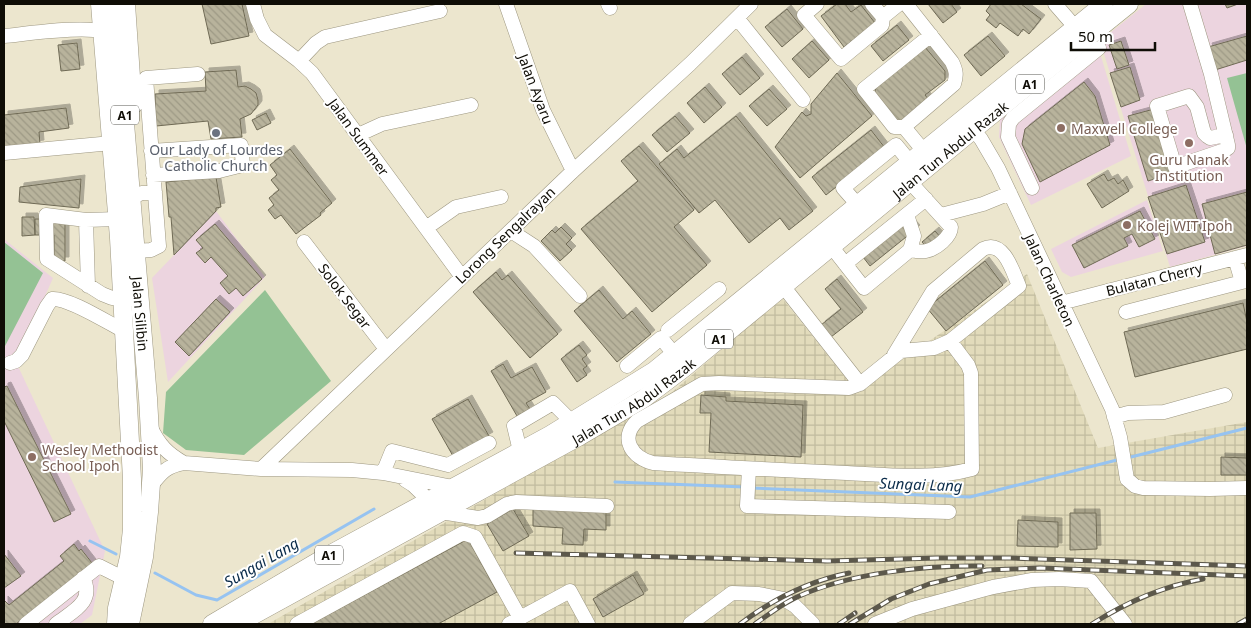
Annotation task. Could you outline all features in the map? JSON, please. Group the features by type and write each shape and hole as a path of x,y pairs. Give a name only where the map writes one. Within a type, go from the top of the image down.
{"main road":[{"name":"Jalan Silibin","path":"100,4 118,219 151,426 147,536 130,624"},
{"name":"Jalan Silibin","path":"115,4 136,106 131,198 135,251 126,332 132,529 129,557 115,619"},
{"name":"Jalan Tun Abdul Razak","path":"212,624 237,621 435,506 572,440 643,399 684,368 910,182 969,124 1074,27 1104,4"},
{"path":"1074,27 1078,31 1094,27 1123,4"},
{"name":"Jalan Tun Abdul Razak","path":"435,506 453,487 572,422 633,385 675,355 856,204 917,156 969,124 1054,65 1129,4"},
{"path":"1054,65 1073,39 1074,27"},
{"path":"129,410 140,449 146,455 151,455"},
{"path":"135,600 141,624"}],"street":[{"path":"128,4 136,106 151,151 159,246 152,250 135,251"},
{"name":"Jalan Summer","path":"253,4 260,27 265,35 312,73 462,277"},
{"name":"Jalan Ayaru","path":"506,4 543,110 573,171"},
{"name":"Lorong Sengalrayan","path":"262,469 573,171 657,95 751,4"},
{"path":"818,4 804,15 841,59 882,25 883,17 899,4"},
{"path":"872,4 883,17"},
{"path":"906,4 931,35 952,62 956,69 956,77 948,89 904,127 894,127 864,89 931,35"},
{"path":"1055,4 1074,27"},
{"path":"1190,4 1211,74 1226,134 1228,148 1175,167 1157,106 1189,96 1197,107 1204,133 1210,138 1226,134"},
{"path":"299,61 316,43 325,37 440,11"},
{"path":"737,18 804,100"},
{"path":"4,36 92,29 103,32"},
{"path":"1032,188 1008,137 1009,124 1013,118 1099,48"},
{"path":"136,106 146,78 198,74"},
{"path":"358,135 382,124 471,105"},
{"name":"Jalan Charleton","path":"969,124 988,150 1010,193 1114,417 1120,437 1124,466 1130,483 1135,486 1148,488 1247,488"},
{"path":"904,127 917,156"},
{"path":"4,154 112,143"},
{"path":"151,151 241,145 243,165 219,171 153,175"},
{"path":"1003,179 1023,169"},
{"path":"910,182 951,227 951,232 948,236 929,250 910,250"},
{"path":"131,198 142,193 155,192"},
{"path":"940,215 983,204 1010,193"},
{"path":"426,228 456,207 501,197"},
{"path":"845,264 926,199"},
{"path":"118,219 86,220 46,215 47,259 102,294 131,299"},
{"path":"831,246 864,288 910,250 914,236 906,215"},
{"path":"86,220 88,286"},
{"path":"511,231 534,246 580,296"},
{"name":"Solok Segar","path":"304,242 386,349"},
{"path":"893,356 933,291 989,246 1004,254 1019,286 943,346 901,351 860,384 849,388 702,384 637,421 629,433 629,442 637,456 645,461 748,474 905,475 951,473 972,469 971,373 968,365 950,341"},
{"path":"1126,312 1245,281 1241,256"},
{"name":"Bulatan Cherry","path":"1061,303 1241,256"},
{"path":"783,286 860,384"},
{"path":"668,330 719,289"},
{"path":"10,364 22,355 52,299 57,298 72,303 126,332"},
{"path":"696,308 710,325"},
{"path":"627,366 661,338 675,355"},
{"path":"1114,417 1128,413 1164,412 1225,395"},
{"path":"520,451 514,426 553,403 572,422"},
{"path":"151,426 162,448 171,456 184,463"},
{"path":"383,473 392,451 448,465 489,443"},
{"path":"150,487 172,465 184,463 262,469 352,470 383,473 453,487"},
{"path":"748,474 747,506 949,512"},
{"path":"402,478 413,485 435,506 478,518 487,516 507,504 516,502 607,506"},
{"path":"297,624 463,533 475,537 515,621 570,590 588,624"},
{"path":"26,624 99,566 124,578"},
{"path":"56,624 85,600 88,593 83,578"},
{"path":"874,624 912,609 993,587 1032,580 1059,579 1092,581 1120,623"},
{"path":"690,624 732,593 772,596 784,600 795,606 805,621"}],"shaded area":[{"name":"Guru Nanak Institution","path":"1146,4 1247,4 1247,246 1170,267 1100,41"},
{"name":"Maxwell College","path":"1097,43 1131,156 1031,205 999,137 1000,119"},
{"name":"Kolej WIT Ipoh","path":"1147,200 1163,251 1071,277 1062,272 1051,249"},
{"path":"216,211 265,277 168,382 152,278"},
{"name":"Wesley Methodist School Ipoh","path":"4,239 53,278 16,362 105,551 92,615 80,624 4,624"},
{"path":"1027,274 1098,448 1247,422 1247,624 268,624 665,398 782,298 856,391"}],"green space":[{"path":"1247,73 1247,149 1227,78"},
{"path":"4,242 43,273 4,348"},
{"path":"265,290 331,381 244,455 186,450 163,433 166,392"}],"building":[{"path":"202,4 242,4 249,36 211,44"},
{"path":"837,4 845,4 851,12 861,5 875,23 844,47 821,16"},
{"path":"928,4 951,4 957,12 943,23"},
{"path":"991,4 1021,4 1041,19 1029,34 1023,29 1018,36 1000,23 996,28 986,20 990,15 986,11"},
{"path":"1225,4 1238,4 1227,8"},
{"path":"787,9 803,29 782,47 765,27"},
{"path":"897,25 909,40 883,61 871,46"},
{"path":"988,36 1005,56 981,76 964,55"},
{"path":"1247,36 1247,60 1215,70 1208,47"},
{"path":"812,41 829,60 809,78 792,59"},
{"path":"1121,41 1129,65 1117,69 1109,45"},
{"path":"77,43 80,69 61,71 58,45"},
{"path":"925,47 945,71 945,80 925,95 929,100 897,125 874,95 876,87"},
{"path":"742,57 760,78 740,95 722,74"},
{"path":"1130,67 1140,100 1121,107 1110,73"},
{"path":"236,70 238,87 245,86 251,89 256,93 258,100 258,105 251,114 240,119 242,137 211,139 208,121 156,126 155,94 206,91 205,72"},
{"path":"837,73 872,116 800,178 775,147 802,112 806,116 811,114 811,104"},
{"path":"1084,82 1095,96 1110,145 1040,182 1022,144 1025,129"},
{"path":"705,87 722,107 704,123 687,103"},
{"path":"769,89 787,109 767,126 749,106"},
{"path":"66,108 69,128 39,132 40,144 4,149 4,115"},
{"path":"1154,109 1174,173 1148,181 1128,116"},
{"path":"266,113 271,123 257,130 252,120"},
{"path":"675,116 690,133 667,152 652,135"},
{"path":"736,116 813,211 789,230 780,218 749,243 715,200 699,213 659,164 677,149 684,158"},
{"path":"871,130 885,148 826,195 812,177"},
{"path":"639,146 694,210 674,227 707,265 652,312 581,229 638,181 621,161"},
{"path":"290,149 332,203 320,213 321,215 296,234 281,215 275,219 268,210 274,205 269,198 279,190 271,180 277,175 270,165"},
{"path":"1104,174 1108,181 1114,178 1118,184 1123,180 1129,191 1102,208 1087,184"},
{"path":"216,177 221,207 216,208 216,211 174,255 166,182"},
{"path":"81,179 79,208 19,202 20,187"},
{"path":"1186,185 1205,242 1167,254 1148,197"},
{"path":"1247,192 1247,245 1215,254 1202,204"},
{"path":"1140,211 1155,239 1139,247 1132,234 1124,238 1128,246 1084,268 1072,245"},
{"path":"22,217 34,217 35,235 22,236"},
{"path":"35,219 65,219 65,261 54,261 54,235 35,235"},
{"path":"908,220 916,229 870,266 863,257"},
{"path":"215,224 262,279 243,296 236,288 229,294 220,283 228,276 211,257 205,263 196,253 203,248 196,240"},
{"path":"561,227 572,238 566,244 572,250 560,261 541,241 552,230 555,233"},
{"path":"935,231 942,239 929,250 922,242"},
{"path":"985,261 1003,285 946,331 927,308"},
{"path":"496,272 502,280 508,275 558,334 530,358 473,292"},
{"path":"837,279 863,312 831,337 821,325 841,309 825,289"},
{"path":"599,290 623,319 632,311 651,334 617,362 574,311"},
{"path":"216,299 230,312 189,356 175,342"},
{"path":"1243,303 1247,322 1247,349 1135,377 1124,332"},
{"path":"579,345 587,355 582,359 587,366 583,369 587,375 577,382 561,359"},
{"path":"503,364 511,378 532,367 546,392 526,403 530,409 517,416 491,371"},
{"path":"7,386 71,514 54,522 4,421 4,387"},
{"path":"701,395 726,397 726,401 803,405 801,457 709,452 711,413 700,413"},
{"path":"468,399 489,436 453,456 432,419"},
{"path":"1221,457 1247,458 1247,475 1221,475"},
{"path":"533,508 606,512 606,530 584,529 583,545 562,544 563,528 533,526"},
{"path":"513,509 529,536 503,551 487,524"},
{"path":"1070,513 1096,513 1097,549 1070,550"},
{"path":"1018,520 1058,522 1058,547 1017,546"},
{"path":"468,539 497,592 438,624 311,624"},
{"path":"74,544 79,551 81,549 92,563 16,624 4,624 4,600 9,605 64,561 60,556"},
{"path":"4,554 21,576 4,588"},
{"path":"633,575 644,594 603,617 593,599"}],"waterway":[{"name":"Sungai Lang","path":"1127,458 1247,428"},
{"name":"Sungai Lang","path":"752,488 970,497 1121,459"},
{"name":"Sungai Lang","path":"615,482 745,487"},
{"name":"Sungai Lang","path":"155,573 196,595 217,600 374,509"},
{"name":"Sungai Lang","path":"90,541 116,554"}],"railway":[{"path":"516,553 827,561 1010,558 1247,566"},
{"path":"755,624 797,597 840,582 864,576 913,569 982,566"},
{"path":"850,624 891,599 929,584 987,570 1040,568 1247,576"},
{"path":"740,624 792,592 834,576 849,573"},
{"path":"1092,624 1146,596 1174,586 1203,579"},
{"path":"839,624 855,613"},
{"path":"1238,624 1247,619"}],"place":[{"name":"Maxwell College","path":"1061,128"},
{"name":"Our Lady of Lourdes Catholic Church","path":"216,133"},
{"name":"Guru Nanak Institution","path":"1189,143"},
{"name":"Kolej WIT Ipoh","path":"1127,225"},
{"name":"Wesley Methodist School Ipoh","path":"32,457"}]}
